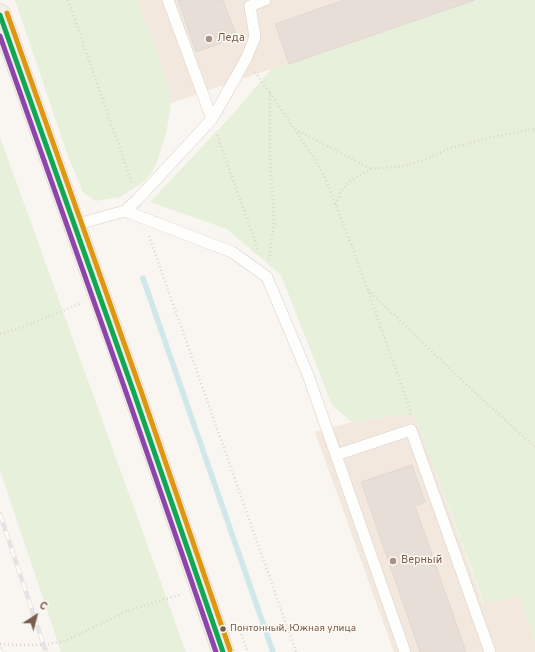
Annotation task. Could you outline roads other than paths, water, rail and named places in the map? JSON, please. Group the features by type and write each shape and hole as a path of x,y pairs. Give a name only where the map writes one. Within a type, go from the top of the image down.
{"main road":[{"path":"0,15 224,652"}],"lane":[{"path":"168,0 212,119"},
{"path":"74,225 125,211 212,119 246,59 255,37 249,3 265,0"},
{"path":"125,211 232,252 267,277 308,375 405,652"},
{"path":"336,455 411,430 490,652"}],"waterway":[{"path":"143,278 273,652"}],"railway":[{"path":"0,514 46,652"}],"place":[{"name":"Леда","path":"209,39"},
{"name":"Верный","path":"393,561"},
{"name":"Понтонный, Южная улица","path":"223,629"}]}
